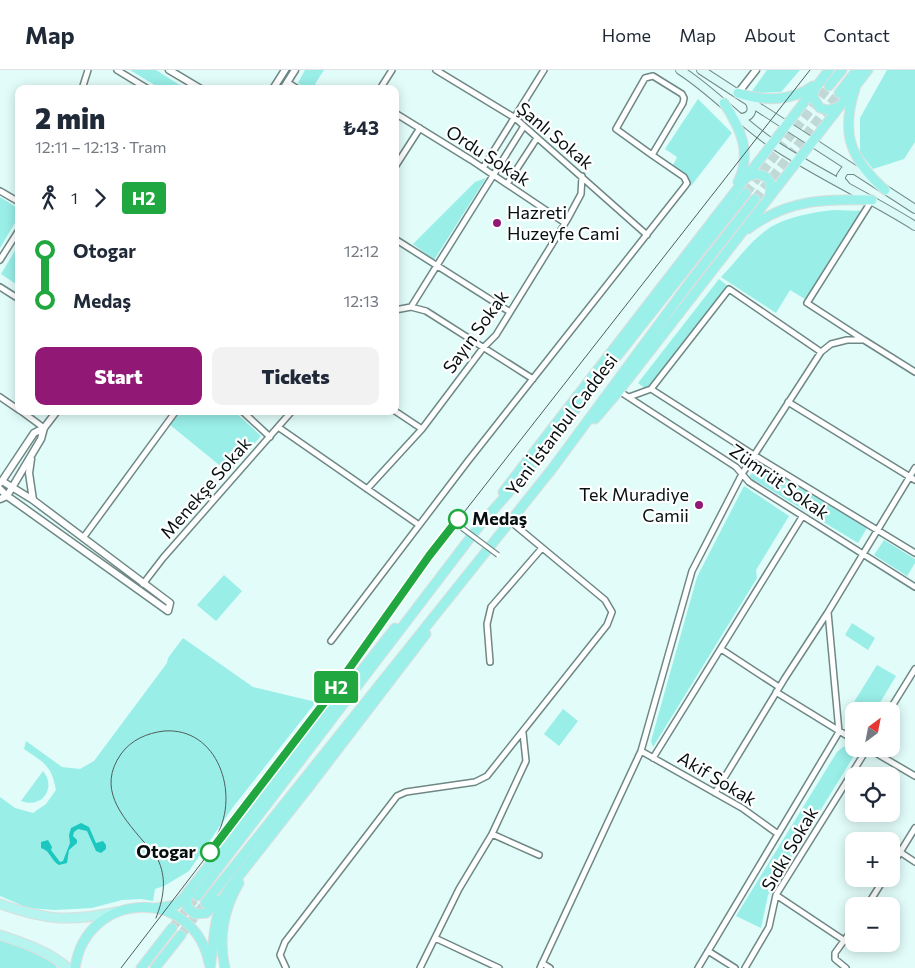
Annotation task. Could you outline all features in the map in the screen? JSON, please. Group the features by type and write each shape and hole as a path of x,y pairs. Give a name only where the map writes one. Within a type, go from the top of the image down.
{"highway":[{"path":"829,86 842,70"},
{"path":"839,93 857,70"},
{"path":"552,469 619,391 868,70"},
{"path":"738,93 762,98 789,96 808,89 826,74"},
{"path":"480,525 513,477 826,74"},
{"path":"858,82 849,115 851,146 861,166 885,190"},
{"path":"815,87 813,97 820,108 828,110 840,106"},
{"path":"724,104 739,131 745,152 742,172 730,198"},
{"path":"746,177 759,173 766,176 772,186 769,196"},
{"name":"Yeni İstanbul Caddesi","path":"156,908 176,905 193,893 382,643 424,599 480,525 517,483 746,193"},
{"name":"Yeni İstanbul Caddesi","path":"206,903 552,469 684,290 755,199"},
{"path":"738,237 770,215 798,204 826,200 872,200"},
{"path":"193,893 187,900 187,906 192,912 199,915 210,911 415,649 430,627 437,611"},
{"path":"225,968 221,946 226,909 233,893 256,854"},
{"path":"210,968 215,923 220,904 228,890"},
{"path":"75,968 79,950 87,935 99,923 116,912 134,907 156,908 173,914 194,930 203,944 210,968"},
{"path":"140,968 172,928"},
{"path":"154,968 181,935"}],"main road":[{"path":"680,70 704,86 739,118 772,143 798,160 872,200 915,226"},
{"path":"701,70 915,209"},
{"path":"739,118 748,116 752,111 749,101"},
{"path":"846,187 842,183 841,176 845,170 854,170"},
{"path":"0,904 36,916 60,919 116,912"},
{"path":"0,935 41,950 68,968"}],"street":[{"path":"83,85 88,70"},
{"path":"117,70 141,85"},
{"path":"275,85 284,70"},
{"path":"286,85 295,70"},
{"path":"383,85 392,70"},
{"name":"Şanlı Sokak","path":"436,70 515,118 647,234"},
{"path":"483,168 544,70"},
{"path":"738,93 756,70"},
{"path":"172,71 194,85"},
{"path":"330,641 687,183 684,177 652,155 616,129 645,78 649,76 653,76 682,94 684,98 683,103 652,155"},
{"name":"Ordu Sokak","path":"399,115 483,168 565,223"},
{"path":"410,307 524,126"},
{"path":"399,161 420,128"},
{"path":"507,184 537,138"},
{"name":"Sayın Sokak","path":"367,489 422,429 482,348 496,335 581,194 582,176"},
{"path":"0,191 15,200"},
{"path":"872,200 807,303 915,372"},
{"path":"0,260 15,236"},
{"path":"399,242 510,312"},
{"path":"0,287 15,296"},
{"path":"629,397 651,389 729,289 821,352"},
{"path":"399,309 410,307 426,311 533,379"},
{"path":"550,968 541,966 641,750 692,571 742,474 821,352 831,344 847,340 864,340"},
{"name":"Zümrüt Sokak","path":"651,389 915,553"},
{"name":"Zümrüt Sokak","path":"619,391 736,467 749,482 915,587"},
{"path":"0,397 15,407"},
{"path":"788,402 912,479"},
{"path":"399,414 422,429"},
{"path":"27,415 44,428"},
{"path":"3,498 41,439 44,428 54,415"},
{"path":"83,538 173,415"},
{"path":"246,415 270,437"},
{"name":"Menekşe Sokak","path":"143,584 163,558 288,415"},
{"path":"278,427 419,525"},
{"path":"0,489 3,498 168,611 170,603 33,500 12,486 1,482 34,433 44,428"},
{"path":"31,455 29,473 33,500"},
{"path":"715,793 878,529 912,479 915,468"},
{"path":"653,758 802,517"},
{"path":"286,968 280,955 285,942 397,796 406,792 475,782 488,776 607,625 612,612 605,600 510,520"},
{"path":"462,528 498,555"},
{"path":"490,662 487,624 491,607 542,548"},
{"path":"698,968 839,732 828,612"},
{"path":"721,649 845,735"},
{"path":"895,702 915,669"},
{"path":"420,968 459,889 492,834 526,761 523,733"},
{"name":"Akif Sokak","path":"641,750 742,808 778,834"},
{"name":"Sıdkı Sokak","path":"745,968 769,927 776,895 862,758"},
{"path":"884,758 915,776"},
{"path":"915,828 900,852 915,862"},
{"path":"492,834 539,855"},
{"path":"776,895 845,941 836,953 835,959 846,968"},
{"path":"435,938 499,968"},
{"path":"708,951 735,968"}],"shaded area":[{"path":"130,70 156,70 180,85 154,85"},
{"path":"305,70 324,70 315,84 316,85 301,85 298,83"},
{"path":"767,70 800,70 781,92 754,93 752,91"},
{"path":"887,70 915,70 915,142 904,159 873,169 860,153 860,118"},
{"path":"698,99 732,133 691,186 670,172 677,157 665,149"},
{"path":"486,178 434,260 413,244 475,182"},
{"path":"0,197 15,206 15,223 0,248"},
{"path":"834,210 862,211 805,299 790,290 776,313 721,277 758,237 771,227 797,216"},
{"path":"15,251 15,283 1,274"},
{"path":"719,279 728,286 647,390 638,383"},
{"path":"175,415 238,415 261,436 229,473 169,424"},
{"path":"759,463 867,528 858,543 749,477"},
{"path":"744,486 789,516 756,570 757,578 653,747 651,741 697,577"},
{"path":"884,540 915,559 915,563 907,576 874,555"},
{"path":"224,575 242,591 216,621 197,605"},
{"path":"852,623 875,638 868,650 845,635"},
{"path":"183,638 253,687 316,702 233,807 189,871 164,886 155,889 153,901 141,899 122,900 92,908 54,910 28,908 0,896 0,797 15,808 33,813 46,804 56,790 52,775 46,765 24,749 26,741 62,767 80,769 94,761 167,663 168,658"},
{"path":"877,665 896,676 880,702 854,702"},
{"path":"563,709 578,721 559,746 544,734"},
{"path":"845,747 845,758 853,758 847,767 845,767 845,770 768,895 761,928 736,916 837,752"},
{"path":"43,771 47,777 48,784 48,790 45,795 41,800 35,802 21,801"},
{"path":"81,823 89,827 96,843 103,841 106,849 101,853 96,851 87,831 78,829 74,832 73,836 77,843 69,850 67,863 59,865 47,851 41,848 41,842 48,840 52,847 51,850 60,862 63,861 70,843 69,835 71,828"},
{"path":"0,938 46,956 58,968 0,968"}],"tunnel":[{"path":"746,193 829,86"},
{"path":"755,199 839,93"},
{"path":"172,928 197,896"},
{"path":"181,935 205,903"}],"tram line":[{"path":"121,968 334,690 429,557 810,70"},
{"name":"H2","path":"210,852 334,690 429,556 458,519"},
{"path":"156,918 163,890 163,876 159,862 120,811 112,790 111,778 114,766 125,749 140,738 164,731 183,733 198,740 211,751 225,783 224,819 217,835"}],"place":[{"name":"Hazreti Huzeyfe Cami","path":"497,223"},
{"name":"Tek Muradiye Camii","path":"699,505"},
{"name":"Medaş","path":"458,519"},
{"name":"Otogar","path":"210,852"}]}
